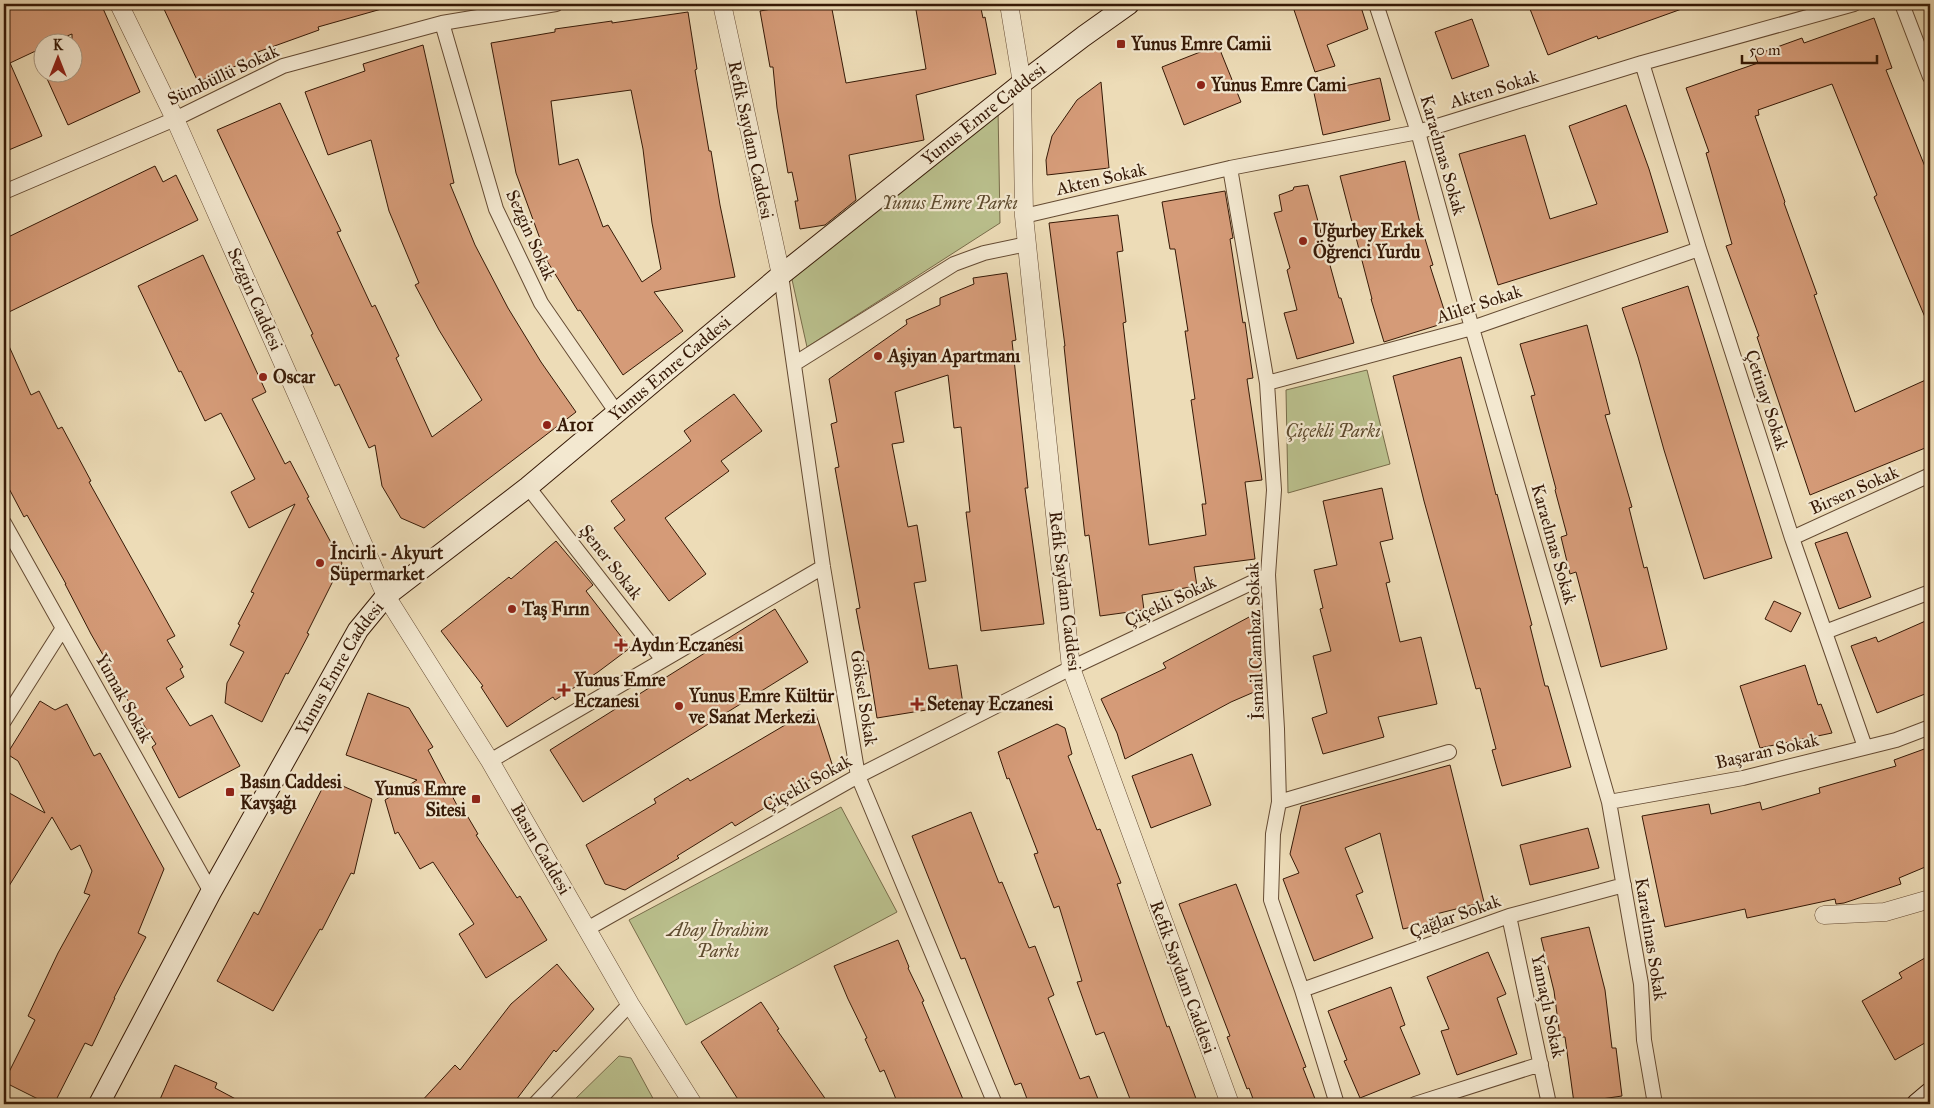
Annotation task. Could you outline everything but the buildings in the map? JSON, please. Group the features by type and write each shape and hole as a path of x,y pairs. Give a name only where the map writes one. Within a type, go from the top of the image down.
{"main road":[{"name":"Yunus Emre Caddesi","path":"99,1104 211,892 358,630 386,596 528,487 781,275 1022,83 1129,4"},
{"path":"1917,1104 1930,1093"}],"street":[{"name":"Sezgin Caddesi","path":"119,4 176,119 386,596"},
{"name":"Sümbüllü Sokak","path":"4,192 176,119 283,66 442,23 556,4"},
{"name":"Refik Saydam Caddesi","path":"722,4 781,275"},
{"name":"Refik Saydam Caddesi","path":"1009,4 1022,83 1024,216 1072,668 1230,1104"},
{"name":"Karaelmas Sokak","path":"1376,4 1418,132 1472,328 1609,802 1641,984 1644,1040 1655,1104"},
{"name":"Akten Sokak","path":"1024,216 1230,168 1418,132 1642,62 1854,4"},
{"path":"1902,4 1930,78"},
{"name":"Sezgin Sokak","path":"442,23 496,209 541,303 617,413"},
{"name":"Çetinay Sokak","path":"1642,62 1699,249 1792,538 1866,747"},
{"name":"İsmail Cambaz Sokak","path":"1230,168 1267,383 1274,490 1268,575 1277,729 1279,802 1274,834 1271,900 1302,990 1337,1104"},
{"path":"794,364 954,264 984,253 1027,244"},
{"name":"Aliler Sokak","path":"1267,383 1472,328 1699,249"},
{"name":"Göksel Sokak","path":"781,275 823,567 858,776 995,1104"},
{"name":"Birsen Sokak","path":"1792,538 1930,475"},
{"name":"Şener Sokak","path":"528,487 663,660"},
{"name":"Yumak Sokak","path":"4,523 211,892"},
{"path":"490,761 823,567"},
{"name":"Çiçekli Sokak","path":"587,929 858,776 1072,668 1268,575"},
{"path":"1825,632 1930,592"},
{"name":"Basın Caddesi","path":"386,596 490,761 630,1004 693,1104"},
{"path":"4,721 63,628"},
{"name":"Başaran Sokak","path":"1609,802 1743,778 1896,740 1930,727"},
{"path":"1279,802 1449,752"},
{"name":"Çağlar Sokak","path":"1302,990 1509,916 1624,885"},
{"path":"1824,915 1885,912 1930,899"},
{"name":"Yamaçlı Sokak","path":"1509,916 1549,1104"},
{"path":"535,1104 630,1004"},
{"path":"1415,1104 1541,1064"}],"green space":[{"name":"Yunus Emre Parkı","path":"998,108 1000,223 807,347 791,275"},
{"name":"Çiçekli Parkı","path":"1367,370 1390,464 1288,493 1286,390"},
{"name":"Abay İbrahim Parkı","path":"841,807 897,912 686,1025 629,920"},
{"path":"619,1056 631,1058 656,1104 570,1104"}],"place":[{"name":"Yunus Emre Camii","path":"1121,44"},
{"name":"Yunus Emre Cami","path":"1201,85"},
{"name":"Uğurbey Erkek Öğrenci Yurdu","path":"1303,241"},
{"name":"Aşiyan Apartmanı","path":"878,356"},
{"name":"Oscar","path":"263,377"},
{"name":"A101","path":"547,425"},
{"name":"İncirli - Akyurt Süpermarket","path":"320,563"},
{"name":"Taş Fırın","path":"512,609"},
{"name":"Aydın Eczanesi","path":"621,645"},
{"name":"Yunus Emre Eczanesi","path":"564,690"},
{"name":"Setenay Eczanesi","path":"917,704"},
{"name":"Yunus Emre Kültür ve Sanat Merkezi","path":"679,706"},
{"name":"Basın Caddesi Kavşağı","path":"230,792"},
{"name":"Yunus Emre Sitesi","path":"476,799"}]}
